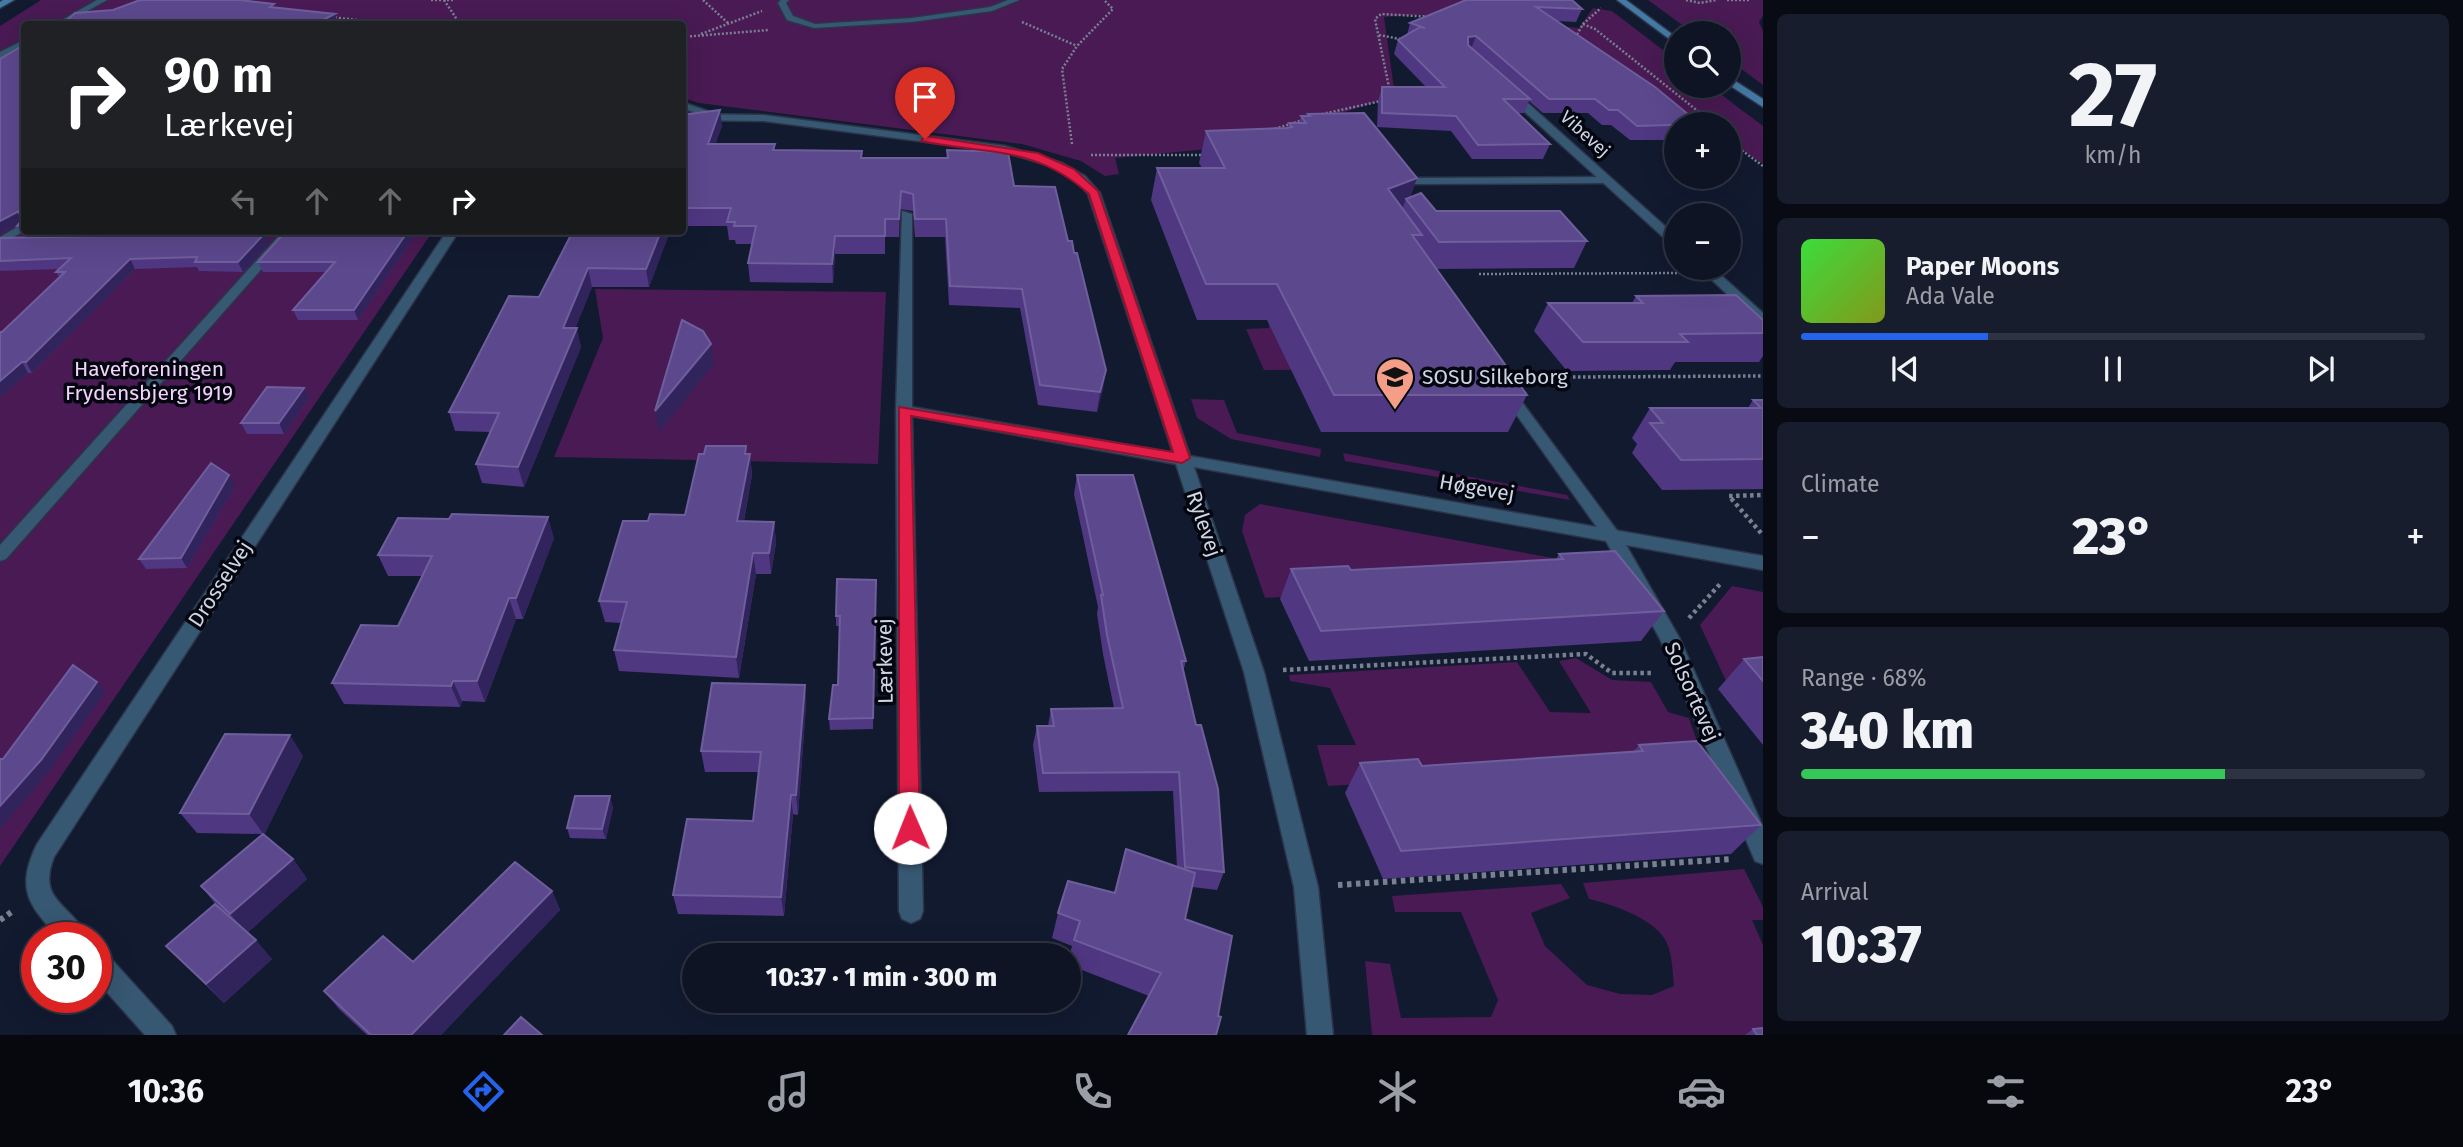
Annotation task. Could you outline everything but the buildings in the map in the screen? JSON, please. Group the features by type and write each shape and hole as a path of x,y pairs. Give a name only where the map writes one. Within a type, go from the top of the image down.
{"street":[{"path":"0,5 10,0"},
{"path":"1620,0 1664,32"},
{"name":"Vibevej","path":"1496,80 1664,232"},
{"path":"1741,88 1763,104"},
{"path":"686,117 713,116"},
{"name":"Rylevej","path":"713,116 764,118 1005,149 1047,160 1081,178 1094,193 1254,672 1306,887 1320,1035"},
{"name":"Lærkevej","path":"905,214 904,410 911,911"},
{"name":"Drosselvej","path":"61,922 37,895 36,883 45,850 450,235"},
{"path":"1718,280 1763,320"},
{"path":"904,410 1182,458"},
{"name":"Høgevej","path":"1182,458 1763,563"},
{"name":"Solsortevej","path":"1612,536 1670,639 1763,853"},
{"path":"112,979 163,1035"}],"lane":[{"path":"64,21 103,0"},
{"path":"784,2 790,18 814,26 933,18 992,9 1015,0"},
{"path":"4,52 21,44"},
{"path":"686,106 713,116"},
{"path":"1391,155 1410,185 1608,180"},
{"path":"0,242 21,228"},
{"path":"0,555 280,235"},
{"path":"0,242 27,242"},
{"path":"1496,376 1612,536"}],"path":[{"path":"431,0 453,0"},
{"path":"703,0 728,24"},
{"path":"1076,155 1062,69 1077,46 1113,9 1104,0"},
{"path":"1686,0 1700,3 1716,0"},
{"path":"1727,0 1749,0"},
{"path":"444,1 458,21"},
{"path":"696,36 784,2"},
{"path":"992,9 1077,46"},
{"path":"1567,41 1573,42 1583,24 1598,9 1610,9"},
{"path":"1390,96 1376,19 1381,14 1444,18"},
{"path":"324,16 366,21"},
{"path":"1582,17 1590,18"},
{"path":"1583,24 1595,29 1699,112"},
{"path":"686,37 814,26"},
{"path":"1379,35 1417,43"},
{"path":"1317,116 1386,101"},
{"path":"1264,132 1303,120"},
{"path":"1741,150 1763,166"},
{"path":"1047,160 1076,155 1204,155"},
{"path":"1479,274 1664,271"},
{"path":"1573,377 1763,376"},
{"path":"1763,495 1729,496 1763,536"},
{"path":"1670,639 1743,559"},
{"path":"1254,672 1586,654 1612,673 1645,673"},
{"path":"1306,887 1697,861"}],"green space":[{"name":"Haveforeningen Frydensbjerg 1919","path":"41,0 1485,0 1542,24 1579,28 1593,8 1612,11 1664,51 1664,98 1575,40 1417,15 1384,17 1395,96 1239,146 1115,158 1119,174 1105,176 1081,161 1022,144 699,103 686,99 686,21 21,21 21,235 430,235 0,866 0,26"},
{"path":"1648,0 1763,0 1763,16 1759,22 1763,31 1763,85 1741,69 1741,21 1677,21"},
{"path":"1664,98 1726,98 1763,126 1763,164 1741,149 1741,112 1686,112"},
{"path":"595,289 886,292 878,464 554,457 603,338"},
{"path":"1269,322 1395,369 1264,370 1246,329 1269,328"},
{"path":"1191,399 1224,400 1237,433 1321,449 1320,457 1231,439 1197,418"},
{"path":"1343,453 1567,495 1570,500 1345,461"},
{"path":"1260,504 1569,561 1577,578 1265,598 1242,531 1245,515"},
{"path":"1732,586 1763,592 1763,681 1727,683 1700,625"},
{"path":"1576,658 1612,680 1651,682 1668,712 1689,718 1731,840 1678,766 1328,786 1317,745 1356,745 1330,688 1290,681 1289,675 1517,662 1550,712 1591,713 1559,661"},
{"path":"1744,869 1763,907 1763,920 1752,920 1763,945 1763,1035 1372,1035 1365,961 1390,964 1401,1018 1491,1017 1498,1000 1461,912 1395,912 1392,896 1561,884 1570,898 1531,913 1545,946 1587,985 1620,994 1652,995 1674,986 1671,959 1665,939 1655,928 1637,916 1589,899 1583,883"}],"place":[{"name":"SOSU Silkeborg","path":"1395,411"}],"route":[{"path":"910,828 904,410 1182,458 1094,193 1088,185 1070,171 1034,155 925,139"}]}
